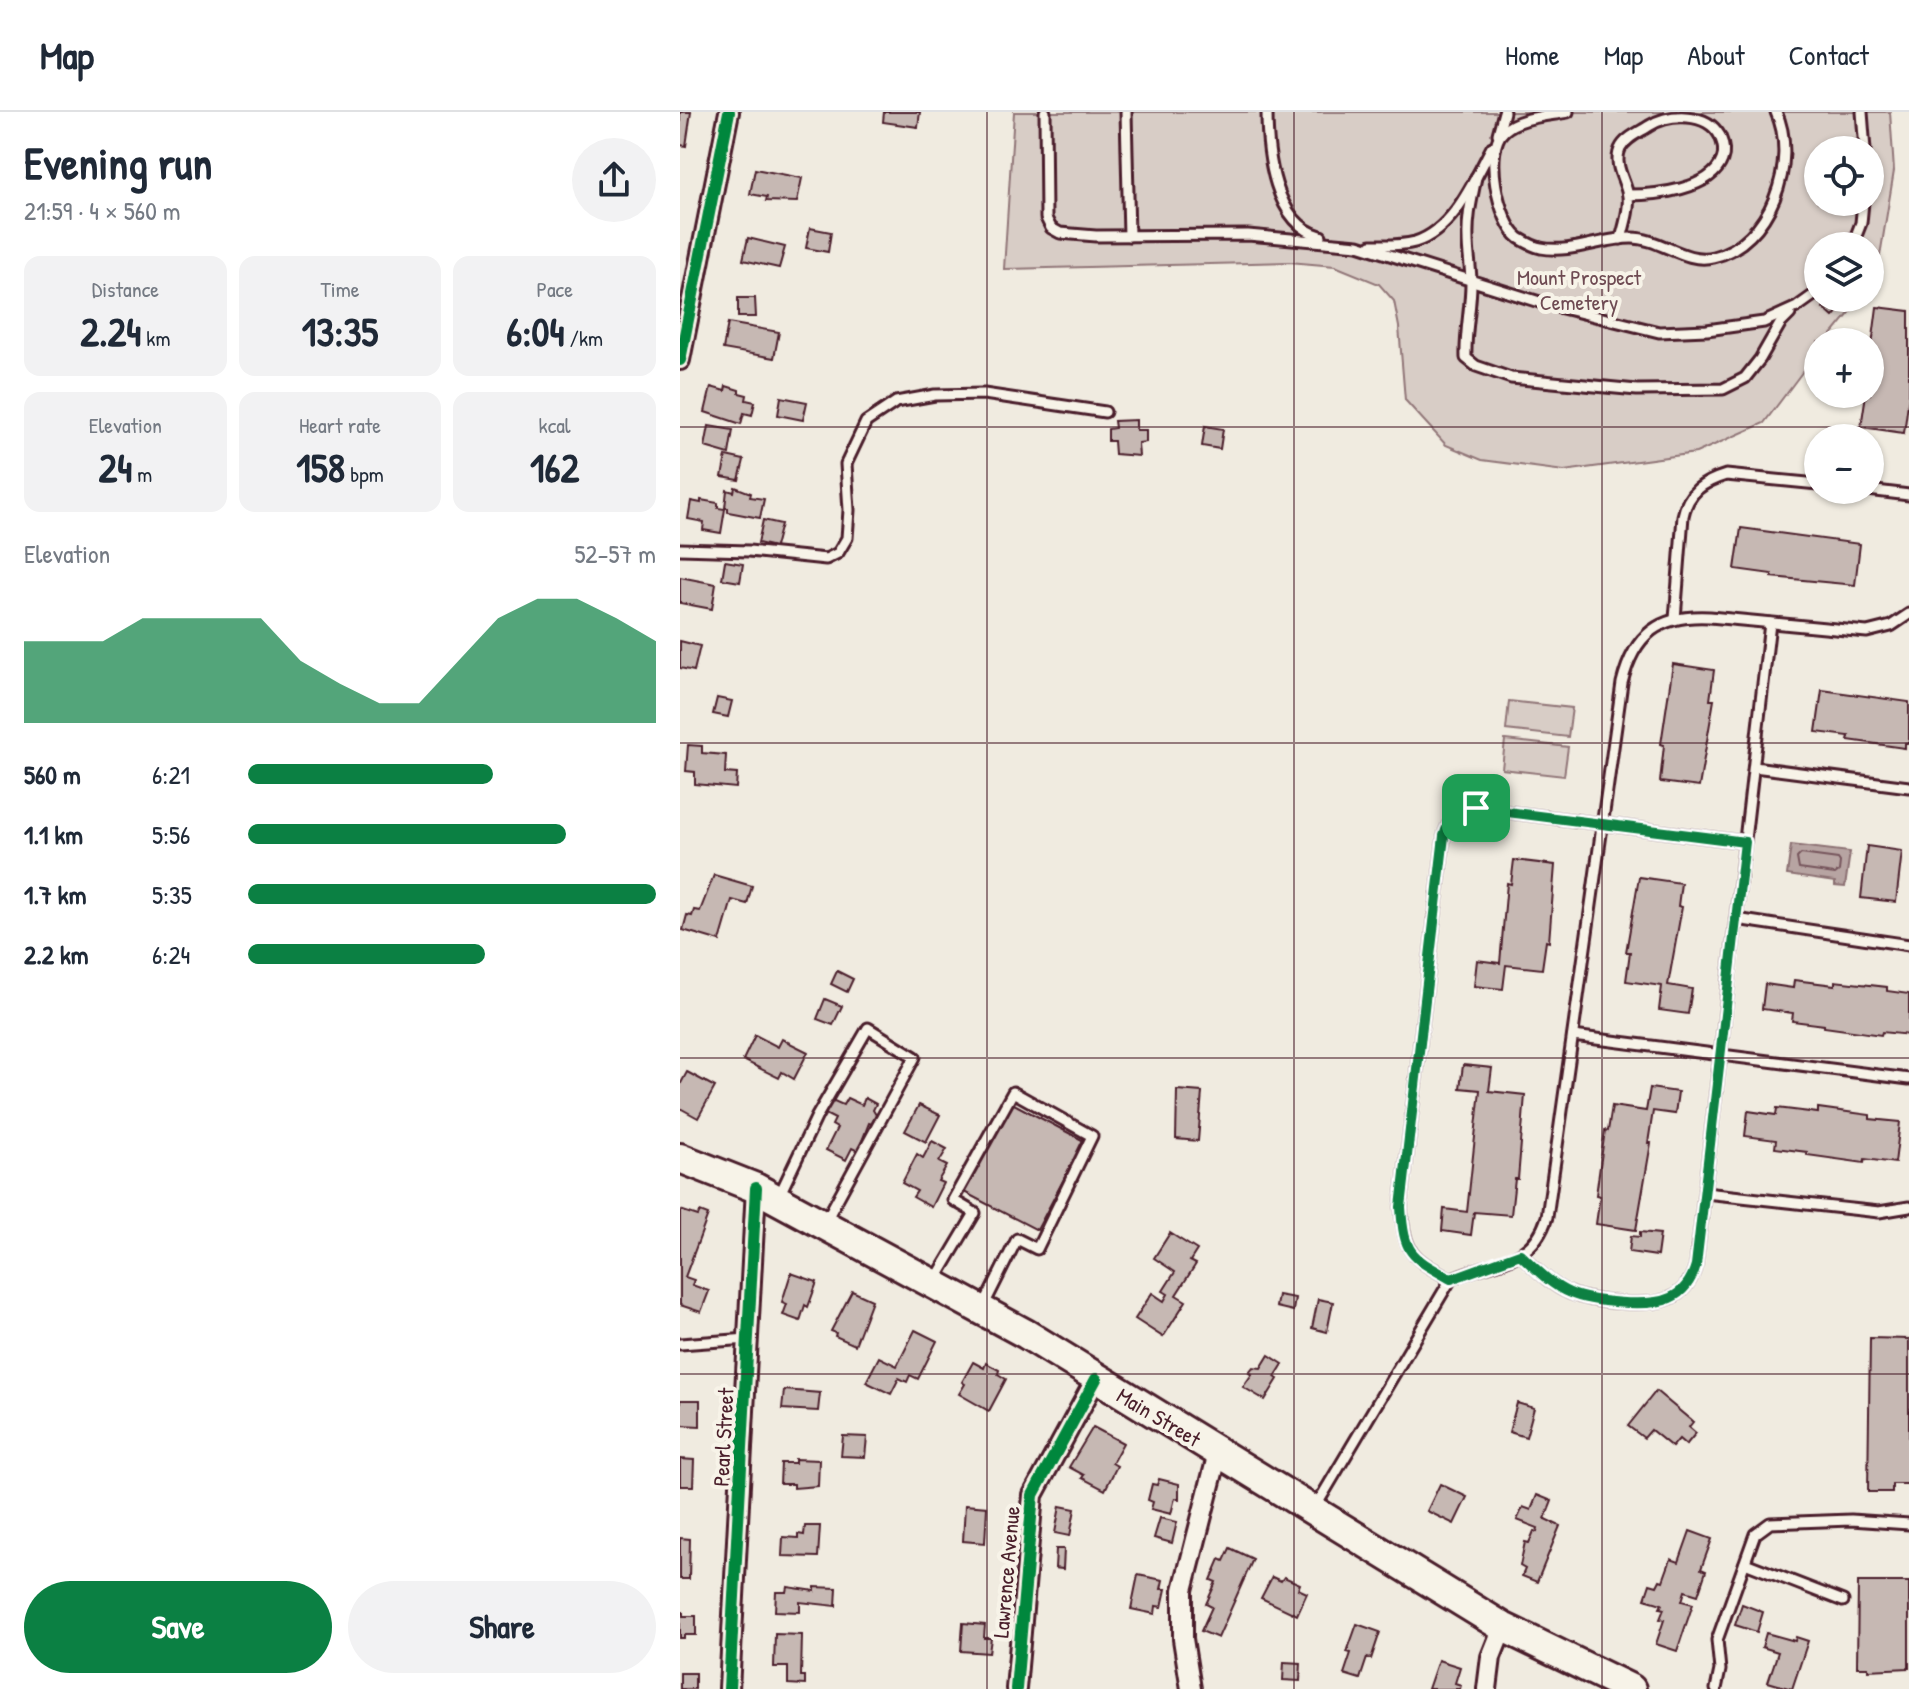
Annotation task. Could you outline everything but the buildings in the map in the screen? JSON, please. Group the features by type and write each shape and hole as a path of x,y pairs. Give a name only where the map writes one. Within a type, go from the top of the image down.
{"main road":[{"name":"Main Street","path":"680,1158 766,1194 1026,1334 1503,1627 1631,1689"}],"street":[{"path":"680,360 729,112"},
{"name":"Pearl Street","path":"729,1689 748,1339 766,1194"},
{"name":"Lawrence Avenue","path":"1016,1689 1033,1495 1096,1379"},
{"path":"1191,1689 1183,1639 1183,1590 1218,1453"},
{"path":"1487,1689 1491,1657 1503,1627"}],"lane":[{"path":"1045,112 1046,218 1051,228 1060,233 1248,235 1358,245 1399,245 1418,241 1436,230 1452,213 1476,177 1495,141 1504,112"},
{"path":"1126,112 1129,236"},
{"path":"1267,112 1267,134 1279,192 1293,218 1313,234 1358,245 1546,304 1659,332 1707,330 1764,322 1797,307"},
{"path":"1568,112 1521,122 1504,130 1495,141 1493,165 1496,187 1504,216 1517,237 1541,248 1572,248 1644,238 1691,257 1712,258 1738,246 1758,229 1777,192 1784,152 1782,124 1776,112"},
{"path":"1862,112 1864,136"},
{"path":"1621,239 1628,195 1618,165 1620,149 1629,138 1656,121 1687,116 1706,121 1716,128 1723,142 1723,158 1717,169 1699,183 1651,195 1628,195"},
{"path":"1476,177 1467,237 1471,280 1465,329 1466,358 1476,366 1511,378 1637,390 1723,389 1745,378 1780,324 1804,302"},
{"path":"680,549 749,551 813,559 826,559 838,553 847,538 846,464 866,422 896,402 935,395 984,394 1105,412"},
{"path":"1675,619 1683,516 1685,503 1692,493 1713,479 1726,475 1804,483"},
{"path":"1884,492 1909,495"},
{"path":"1313,1512 1451,1279 1520,1254 1535,1244 1547,1217 1603,824 1627,665 1632,652 1646,635 1675,619 1697,616 1867,632 1891,626 1909,614"},
{"path":"1520,1254 1570,1293 1611,1301 1657,1302 1668,1299 1686,1286 1696,1265 1770,623"},
{"path":"1754,767 1909,787"},
{"path":"1451,1279 1422,1263 1410,1252 1401,1207 1446,828 1462,811 1476,808 1745,842"},
{"path":"1736,919 1909,945"},
{"path":"766,1194 817,1116 868,1028 915,1057 824,1225"},
{"path":"1573,1036 1909,1079"},
{"path":"934,1284 975,1213 953,1200 1013,1092 1092,1136 1037,1249 1017,1239 981,1310"},
{"path":"1705,1193 1879,1212 1909,1207"},
{"path":"680,1344 748,1339"},
{"path":"1716,1689 1720,1670 1717,1640 1755,1534 1770,1523 1851,1520 1909,1524"},
{"path":"1745,1563 1843,1601"}],"green space":[{"name":"Mount Prospect Cemetery","path":"1014,112 1890,112 1894,171 1884,232 1804,232 1804,312 1851,312 1837,328 1804,328 1804,370 1764,423 1696,453 1564,471 1482,460 1446,445 1405,400 1394,301 1379,284 1335,266 1289,262 1004,269"},
{"path":"1509,701 1572,708 1568,737 1506,730"},
{"path":"1505,740 1568,747 1564,776 1502,769"}],"water":[{"path":"1791,845 1850,852 1845,887 1835,886 1835,882 1787,875"}],"cycle path":[{"path":"680,360 729,112"},
{"path":"729,1689 756,1188"},
{"path":"1016,1689 1033,1495 1096,1379"}],"route":[{"path":"1476,808 1745,842 1696,1265 1686,1286 1668,1299 1657,1302 1611,1301 1570,1293 1520,1254 1451,1279 1422,1263 1410,1252 1401,1207 1444,836 1450,821 1462,811 1476,808"}]}
